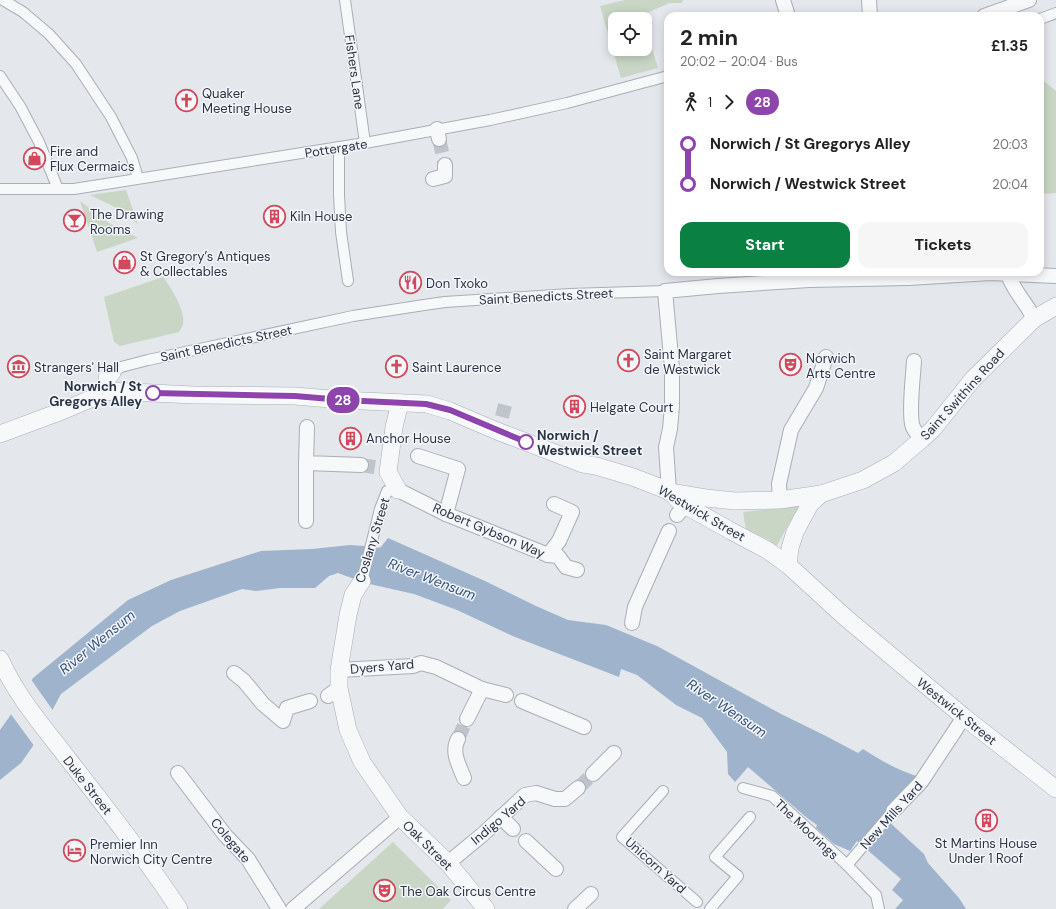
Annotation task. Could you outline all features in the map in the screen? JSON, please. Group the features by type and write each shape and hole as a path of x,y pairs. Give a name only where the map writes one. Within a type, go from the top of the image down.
{"street":[{"path":"4,0 23,12 49,34 76,64 111,117 132,158 138,178"},
{"name":"Fishers Lane","path":"345,0 365,143"},
{"path":"783,0 787,12"},
{"path":"869,0 870,12"},
{"path":"994,12 1023,1"},
{"path":"1044,18 1056,14"},
{"path":"0,76 20,106 39,142 58,189"},
{"name":"Pottergate","path":"0,189 74,189 365,143 438,134 490,120 567,103 664,77"},
{"path":"340,147 339,195 341,232 348,281"},
{"path":"433,179 445,176 445,165"},
{"name":"Saint Benedicts Street","path":"107,392 108,378 112,373 122,367 148,360 353,316 445,302 665,290 828,276 908,278 941,276"},
{"path":"1009,276 1012,285 1034,319 1056,306"},
{"name":"Saint Benedicts Street","path":"1044,276 1056,276"},
{"path":"665,290 672,368 672,406 670,429 666,447 669,492"},
{"name":"Saint Swithins Road","path":"669,492 735,501 780,500 821,494 863,480 894,463 922,440 933,429 973,379 1034,319"},
{"path":"780,500 779,484 791,430 816,388 826,357"},
{"path":"914,360 911,412 912,424 922,440"},
{"path":"0,434 62,411 107,392"},
{"name":"Westwick Street","path":"107,392 295,396 426,404 450,410 497,431 583,464 596,466 633,477 669,492 681,510 768,550 788,565 846,618 964,717 1056,789"},
{"name":"Coslany Street","path":"400,403 384,470 393,490 380,509 362,581 353,595 348,615 339,670 333,692 362,762 400,818"},
{"path":"306,521 307,427"},
{"path":"418,456 458,469 446,514"},
{"path":"306,463 361,465"},
{"name":"Robert Gybson Way","path":"393,490 446,514 548,556 558,556 566,567 577,570"},
{"name":"Saint Swithins Road","path":"788,565 790,548 796,532 810,504 821,494"},
{"path":"548,556 559,541 572,512 554,504"},
{"path":"632,623 635,607 669,531"},
{"name":"Duke Street","path":"0,659 21,697 112,815 180,909"},
{"name":"Dyers Yard","path":"339,670 413,666 421,663 436,667 482,689 506,695"},
{"path":"234,673 244,681 264,704 283,721 287,708 310,702"},
{"path":"467,719 482,689"},
{"path":"522,701 584,727"},
{"name":"New Mills Yard","path":"847,865 893,811 921,782 964,717"},
{"path":"458,739 454,751 464,778"},
{"path":"593,774 614,753"},
{"name":"Colegate","path":"178,773 226,835 248,859 279,909"},
{"name":"Indigo Yard","path":"448,864 525,795 536,793 555,799 565,799 578,788"},
{"name":"The Moorings","path":"744,788 772,796 847,865"},
{"name":"Unicorn Yard","path":"663,791 622,837 693,905"},
{"path":"501,816 513,829"},
{"path":"710,909 738,876 715,856 750,817"},
{"path":"293,909 400,818"},
{"name":"Oak Street","path":"400,818 448,864 486,909"},
{"path":"526,841 556,869"},
{"path":"847,865 876,894 879,909"},
{"path":"575,909 591,894"},
{"path":"693,905 705,909"}],"green space":[{"path":"625,0 683,0 682,3 670,3 649,12 608,12 608,33 600,6"},
{"path":"652,49 658,68 621,78 615,56 652,56"},
{"path":"1044,82 1056,91 1056,193 1044,194"},
{"path":"126,190 138,224 117,208 90,195"},
{"path":"80,201 109,223 138,238 97,252"},
{"path":"163,277 173,292 182,312 183,325 179,332 120,346 114,342 104,297"},
{"path":"799,506 776,547 769,540 746,530 743,512"},
{"path":"393,842 451,900 443,909 319,909"}],"water":[{"name":"River Wensum","path":"388,538 568,620 606,625 657,646 781,714 858,753 863,749 884,762 923,778 886,819 924,854 928,863 959,898 966,909 895,909 903,900 892,890 901,879 857,841 850,851 834,844 816,828 817,825 748,767 735,782 728,774 727,752 702,718 676,705 637,675 621,669 619,677 515,637 457,610 414,594 365,583 338,573 329,576 315,588 280,588 256,591 242,589 180,611 152,626 61,694 33,746 21,763 0,780 0,730 33,678 128,600 171,580 261,551 312,549 350,545 364,546 373,549 381,547"}],"pier":[{"path":"30,678 54,712 35,747 10,713"}],"tunnel":[{"path":"439,139 445,165"},
{"path":"502,417 505,405"},
{"path":"361,465 380,468"},
{"path":"458,739 467,719"},
{"path":"578,788 593,774"}],"bus line":[{"name":"28","path":"153,393 295,396 426,404 450,410 526,442"}],"place":[{"name":"Quaker Meeting House","path":"187,100"},
{"name":"Fire and Flux Cermaics","path":"35,158"},
{"name":"Kiln House","path":"274,216"},
{"name":"The Drawing Rooms","path":"75,221"},
{"name":"St Gregory’s Antiques & Collectables","path":"125,263"},
{"name":"Don Txoko","path":"411,283"},
{"name":"Saint Margaret de Westwick","path":"628,361"},
{"name":"Norwich Arts Centre","path":"791,365"},
{"name":"Strangers' Hall","path":"19,367"},
{"name":"Saint Laurence","path":"397,367"},
{"name":"Norwich / St Gregorys Alley","path":"153,393"},
{"name":"Helgate Court","path":"574,407"},
{"name":"Anchor House","path":"350,438"},
{"name":"Norwich / Westwick Street","path":"526,442"},
{"name":"St Martins House Under 1 Roof","path":"986,821"},
{"name":"Premier Inn Norwich City Centre","path":"75,851"},
{"name":"The Oak Circus Centre","path":"385,891"}]}
